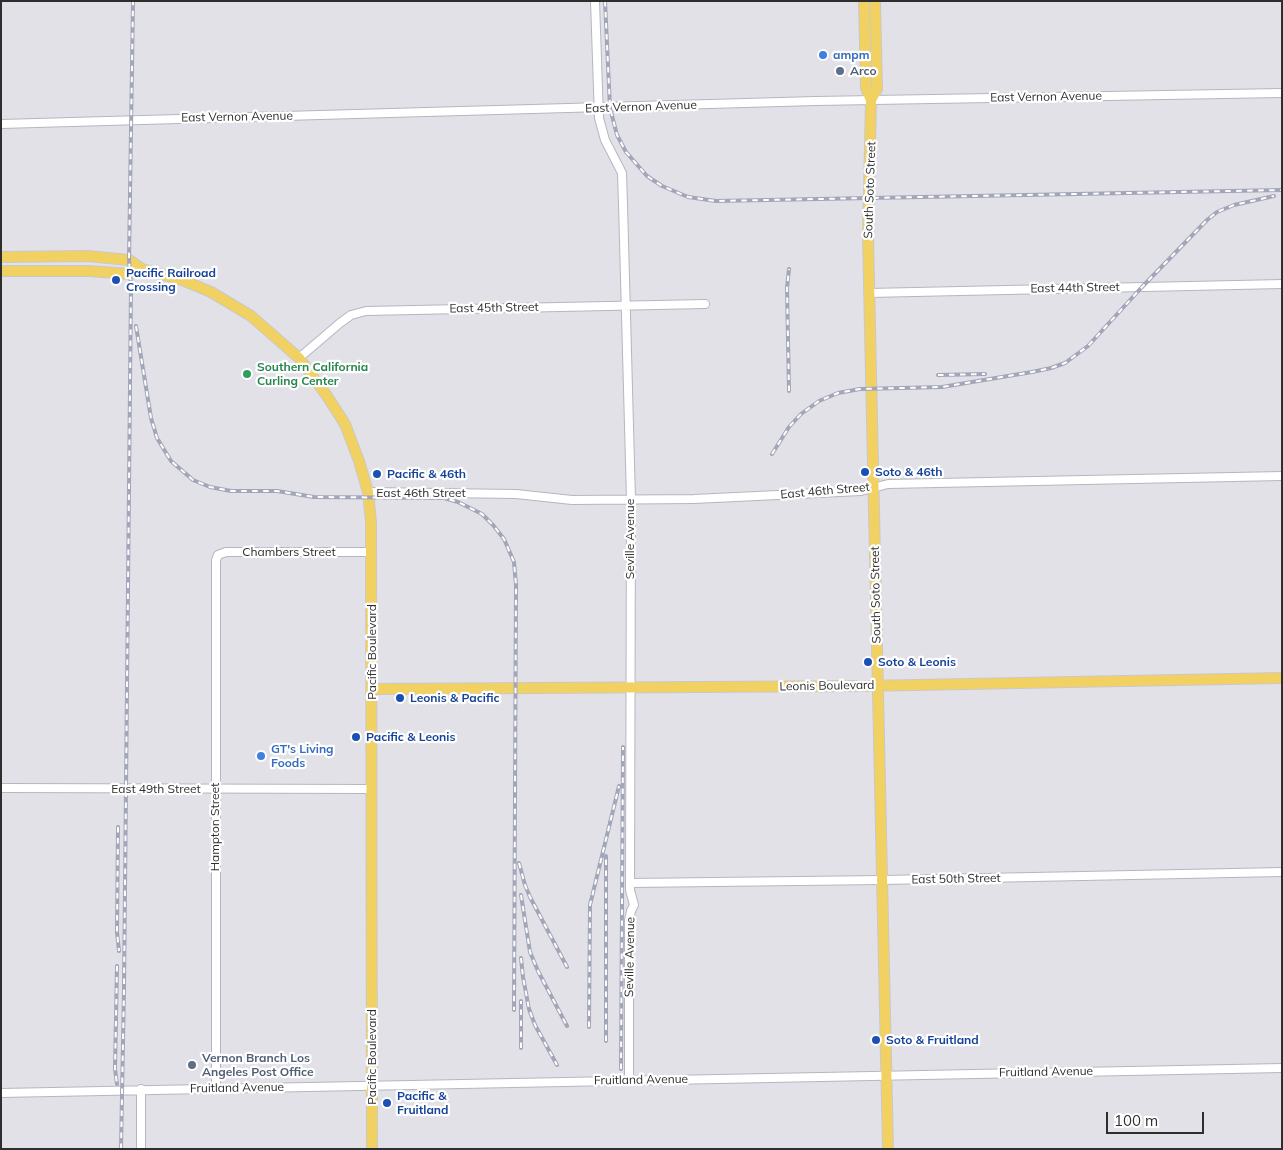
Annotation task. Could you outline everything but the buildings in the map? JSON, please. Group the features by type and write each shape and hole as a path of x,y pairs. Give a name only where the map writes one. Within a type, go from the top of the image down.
{"main road":[{"name":"South Soto Street","path":"864,1 866,88 871,100 868,237 888,1149"},
{"name":"South Soto Street","path":"871,100 877,89 875,1"},
{"name":"Pacific Boulevard","path":"1,257 111,258 129,260 142,269 182,280 211,292 231,303 267,329 299,358 328,396 344,424 359,461 368,492 372,552 372,1149"},
{"name":"Pacific Boulevard","path":"1,271 89,271 130,274 142,269"},
{"name":"Leonis Boulevard","path":"372,689 878,686 1282,678"}],"street":[{"name":"Seville Avenue","path":"595,1 599,108 602,133 620,167 622,178 631,500 630,890 634,905 630,911 629,920 629,1080"},
{"name":"East Vernon Avenue","path":"1,124 871,100 1282,93"},
{"name":"East 44th Street","path":"869,293 1282,284"},
{"name":"East 45th Street","path":"299,358 351,315 366,311 705,304"},
{"name":"East 46th Street","path":"368,492 516,494 572,500 701,499 861,490 888,484 1282,476"},
{"name":"Chambers Street","path":"215,565 218,555 226,552 372,552"},
{"name":"Hampton Street","path":"215,565 216,1088"},
{"name":"East 49th Street","path":"1,788 372,789"},
{"name":"East 50th Street","path":"630,883 1282,872"},
{"name":"Fruitland Avenue","path":"1,1092 1282,1068"},
{"path":"141,1089 141,1149"}],"shaded area":[{"path":"1,1 1282,1 1282,1149 1,1149"}],"railway":[{"path":"121,1149 133,1"},
{"path":"605,1 610,108 617,135 626,152 647,176 662,186 688,197 716,201 1282,190"},
{"path":"772,454 789,427 801,414 819,401 838,393 860,389 942,387 1032,372 1065,363 1088,346 1142,287 1217,212 1234,205 1274,196"},
{"path":"789,269 787,288 789,391"},
{"path":"136,326 151,418 157,438 171,461 193,480 210,487 231,491 277,491 314,497 444,498 458,502 482,514 504,539 514,562 516,585 514,1010"},
{"path":"938,375 985,374"},
{"path":"621,1069 623,747"},
{"path":"589,1027 590,905 619,786"},
{"path":"118,827 117,932 119,951"},
{"path":"606,856 606,1041"},
{"path":"519,863 530,897 567,967"},
{"path":"521,895 530,952 567,1026"},
{"path":"521,958 529,1009 535,1025 557,1065"},
{"path":"117,966 115,1069 117,1084"},
{"path":"521,1001 521,1048"}],"place":[{"name":"ampm","path":"823,55"},
{"name":"Arco","path":"840,71"},
{"name":"Pacific Railroad Crossing","path":"116,280"},
{"name":"Southern California Curling Center","path":"247,374"},
{"name":"Soto & 46th","path":"865,472"},
{"name":"Pacific & 46th","path":"377,474"},
{"name":"Soto & Leonis","path":"868,662"},
{"name":"Leonis & Pacific","path":"400,698"},
{"name":"Pacific & Leonis","path":"356,737"},
{"name":"GT's Living Foods","path":"261,756"},
{"name":"Soto & Fruitland","path":"876,1040"},
{"name":"Vernon Branch Los Angeles Post Office","path":"192,1065"},
{"name":"Pacific & Fruitland","path":"387,1103"}]}
